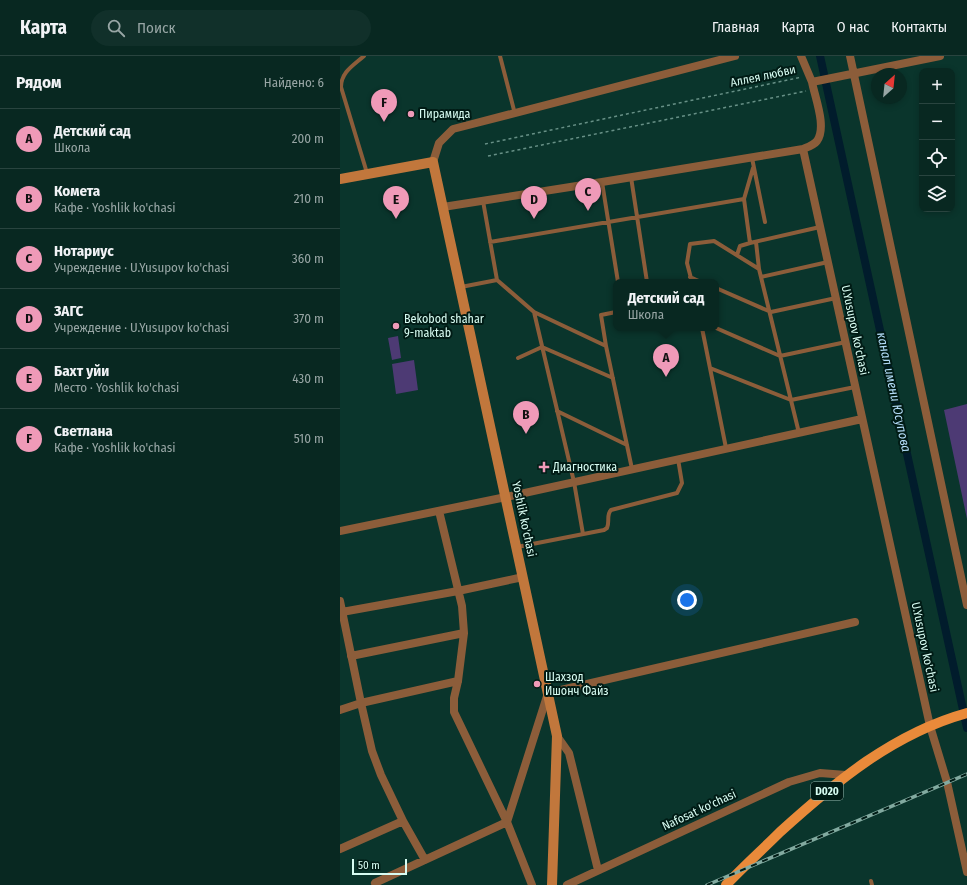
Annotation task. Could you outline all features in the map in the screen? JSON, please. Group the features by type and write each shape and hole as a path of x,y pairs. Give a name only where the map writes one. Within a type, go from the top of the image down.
{"main road":[{"name":"D020","path":"726,885 808,807 846,775 881,751 930,726 967,712"}],"street":[{"path":"340,179 433,162 439,143 453,130 734,56"},
{"path":"443,207 803,149 816,143 822,125 812,80 801,56"},
{"path":"850,56 967,605"},
{"path":"812,80 838,77 940,56"},
{"name":"U.Yusupov ko'chasi","path":"803,149 930,726 947,782 967,872"},
{"name":"Yoshlik ko'chasi","path":"433,162 557,736 552,885"},
{"path":"340,531 506,497 862,419"},
{"path":"438,510 462,606 464,633 458,681 454,698 454,712 507,822 532,885"},
{"path":"342,612 458,591 523,577"},
{"path":"340,600 372,751 381,775 403,821 425,860"},
{"path":"377,885 375,882 507,822 548,693 855,622"},
{"path":"351,656 464,633"},
{"path":"340,710 361,703 458,681"},
{"path":"557,736 569,753 598,870"},
{"name":"Nafosat ko'chasi","path":"567,885 789,782 820,773 846,775"},
{"path":"340,849 403,821"}],"lane":[{"path":"364,56 346,72 341,79 341,87 367,174"},
{"path":"500,56 515,114"},
{"path":"752,157 765,222"},
{"path":"750,243 744,199 754,167"},
{"path":"631,177 647,279"},
{"path":"602,182 618,279"},
{"path":"490,242 744,199"},
{"path":"483,200 497,280 534,312 606,346"},
{"path":"737,255 740,246 820,227"},
{"path":"691,279 687,263 690,244 714,241 759,269"},
{"path":"756,242 759,269 771,312 799,433"},
{"path":"761,277 828,262"},
{"path":"460,287 497,280"},
{"path":"719,289 771,312 836,298"},
{"path":"534,312 574,482 583,534"},
{"path":"613,313 601,315 606,346 632,469"},
{"path":"719,329 780,356 846,342"},
{"path":"703,331 726,448"},
{"path":"518,358 542,347 613,378"},
{"path":"710,368 791,400 856,387"},
{"path":"557,411 627,445"},
{"path":"516,547 604,530 607,528 608,512 610,510 677,493 682,482 678,459"}],"path":[{"name":"Аллея любви","path":"485,144 812,80"},
{"name":"Аллея любви","path":"488,156 808,90"}],"shaded area":[{"path":"398,336 401,358 392,360 388,338"},
{"path":"414,360 418,390 396,394 392,364"},
{"path":"967,404 967,519 944,410"}],"waterway":[{"name":"канал имени Юсупова","path":"820,56 967,728"}],"railway":[{"path":"707,885 967,774"}],"place":[{"name":"Пирамида","path":"411,114"},
{"name":"Светлана","path":"384,122"},
{"name":"Нотариус","path":"588,211"},
{"name":"Бахт уйи","path":"396,219"},
{"name":"ЗАГС","path":"534,219"},
{"name":"Bekobod shahar 9-maktab","path":"396,326"},
{"name":"Детский сад","path":"666,377"},
{"name":"Комета","path":"526,434"},
{"name":"Диагностика","path":"544,467"},
{"name":"Шахзод Ишонч Файз","path":"537,684"}]}
